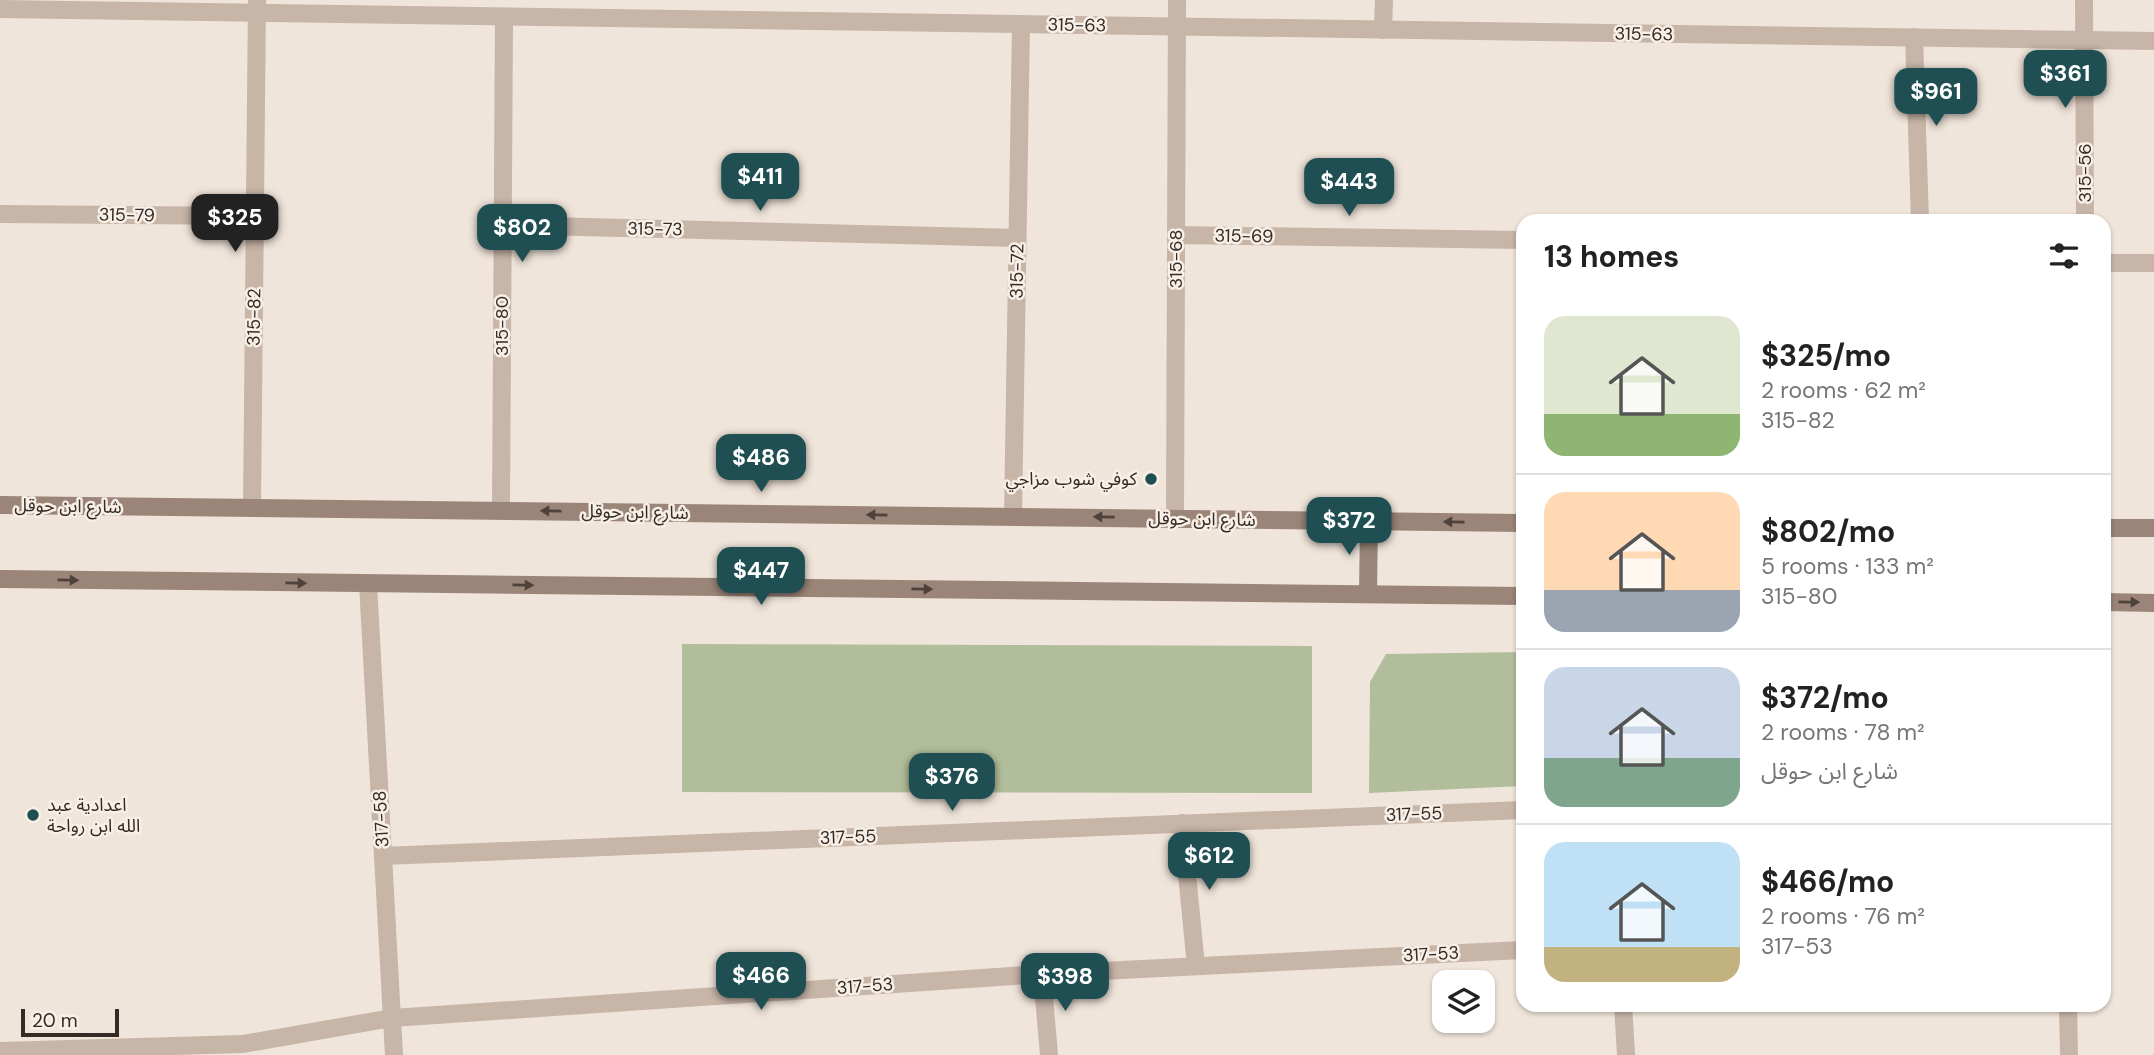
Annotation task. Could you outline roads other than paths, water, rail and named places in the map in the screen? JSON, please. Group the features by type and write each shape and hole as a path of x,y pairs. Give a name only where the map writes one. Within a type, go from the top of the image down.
{"street":[{"name":"315-68","path":"1175,518 1177,0"},
{"path":"1383,30 1384,0"},
{"name":"315-56","path":"2084,0 2085,214"},
{"name":"315-63","path":"0,9 20,5 257,7 503,17 2154,41"},
{"name":"315-82","path":"252,508 257,7"},
{"name":"315-80","path":"501,510 503,17"},
{"name":"315-72","path":"1013,516 1021,25"},
{"path":"1914,37 1920,214"},
{"name":"315-79","path":"0,214 255,216"},
{"name":"315-73","path":"503,225 1017,238"},
{"name":"315-69","path":"1176,235 1516,240"},
{"path":"2111,263 2154,263"},
{"name":"شارع ابن حوقل","path":"0,505 1516,523"},
{"path":"1368,594 1369,521"},
{"path":"2111,528 2154,528"},
{"path":"0,579 1516,596"},
{"name":"317-58","path":"368,584 394,1055"},
{"path":"2111,602 2154,603"},
{"name":"317-55","path":"383,856 1516,810"},
{"path":"1182,823 1196,965"},
{"name":"317-53","path":"0,1051 243,1044 392,1018 1042,974 1516,950"},
{"path":"1042,974 1049,1055"},
{"path":"1623,1012 1626,1055"},
{"path":"2068,1012 2069,1055"}],"place":[{"name":"كوفي شوب مزاجي","path":"1151,479"},
{"name":"اعدادية عبد الله ابن رواحة","path":"33,815"}]}
